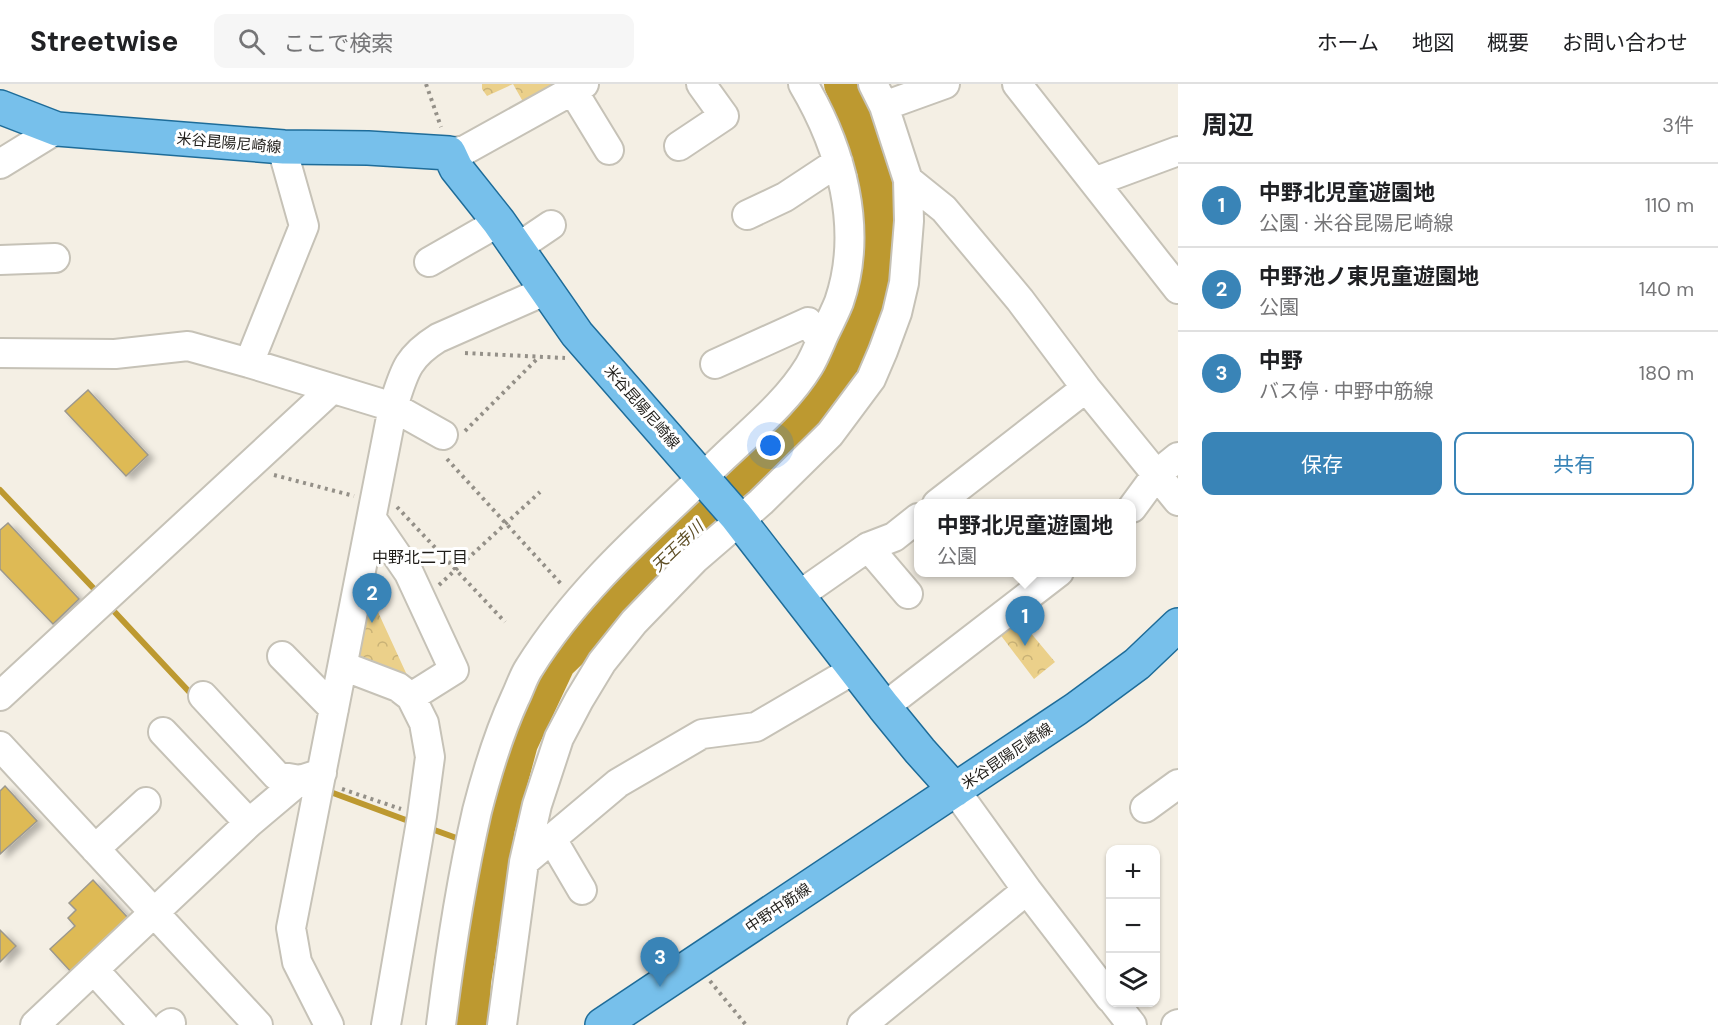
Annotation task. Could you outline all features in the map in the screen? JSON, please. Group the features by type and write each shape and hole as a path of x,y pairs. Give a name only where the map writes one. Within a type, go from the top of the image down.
{"main road":[{"name":"米谷昆陽尼崎線","path":"0,107 57,129 284,147 368,148 449,153 456,168 508,235 577,334 738,518 884,707 955,790 1076,709 1137,664 1178,625"},
{"name":"中野中筋線","path":"602,1025 955,790"}],"street":[{"path":"679,146 724,116 701,84"},
{"path":"441,1025 447,975 470,842 489,764 528,670 578,602 606,569 706,481 783,400 809,366 839,302 849,235 846,196 838,162 820,112 803,84"},
{"path":"502,1025 524,862 537,805 559,738 602,662 634,622 694,560 830,434 872,379 897,313 904,283 909,220 908,180 878,95 945,84"},
{"path":"1017,84 1178,290"},
{"path":"449,153 465,150 578,87 609,150"},
{"path":"0,164 57,129"},
{"path":"249,363 304,226 284,155 284,147"},
{"path":"1094,182 1175,158"},
{"path":"747,215 785,197 838,162"},
{"path":"908,180 944,209 1020,300 1086,388 1168,465 1178,501"},
{"path":"429,262 508,235 551,225"},
{"path":"0,260 55,258"},
{"path":"328,1025 297,962 291,928 314,778 344,666 393,407 406,367 419,351 438,338 546,290"},
{"path":"715,364 808,322 821,341"},
{"path":"0,353 115,354 188,346 393,407 443,435"},
{"path":"943,499 1086,388"},
{"path":"0,696 332,390"},
{"path":"1136,502 1168,465"},
{"path":"374,505 409,573 454,670 411,697"},
{"path":"798,596 868,547 894,537 914,521"},
{"path":"868,547 908,594"},
{"path":"884,707 1054,577"},
{"path":"282,656 334,709"},
{"path":"344,666 398,687 411,697 424,723 430,757 386,1025"},
{"path":"524,862 618,783 702,734 756,727 855,669"},
{"path":"203,696 277,776 314,778"},
{"path":"163,732 249,823"},
{"path":"0,746 258,1025"},
{"path":"35,1025 249,823 314,778"},
{"path":"1145,808 1178,785"},
{"path":"955,790 1027,890 1106,993"},
{"path":"95,849 146,802"},
{"path":"552,839 582,890"},
{"path":"862,1025 1027,890"},
{"path":"94,970 161,1024"}],"path":[{"path":"426,84 449,153"},
{"path":"419,351 602,360"},
{"path":"539,357 460,436 443,435 443,455 578,602"},
{"path":"248,468 374,505 387,498 505,622"},
{"path":"422,600 540,492"},
{"path":"314,778 422,816"},
{"path":"693,964 746,1025"}],"green space":[{"path":"482,84 513,84 487,96 482,89"},
{"path":"513,84 570,84 526,107"},
{"path":"367,588 412,686 354,658"},
{"path":"1015,614 1055,662 1034,679 996,629"}],"building":[{"path":"88,390 148,455 126,476 65,411"},
{"path":"8,523 79,599 53,624 0,569 0,530"},
{"path":"5,786 37,821 0,854 0,791"},
{"path":"93,880 129,919 72,973 50,949 75,926 68,918 76,910 69,903"},
{"path":"0,930 16,946 0,962"}],"waterway":[{"name":"天王寺川","path":"470,1025 472,982 496,828 519,743 557,662 785,442 832,388 852,354 871,311 880,266 882,223 876,170 843,84"},
{"path":"0,490 99,594"},
{"path":"110,607 194,697"},
{"path":"325,790 414,823"},
{"path":"426,827 462,840"},
{"path":"477,846 492,851"}],"place":[{"name":"中野池ノ東児童遊園地","path":"372,623"},
{"name":"中野北児童遊園地","path":"1025,646"},
{"name":"中野","path":"660,987"}],"district":[{"name":"中野北二丁目","path":"420,557"}]}
